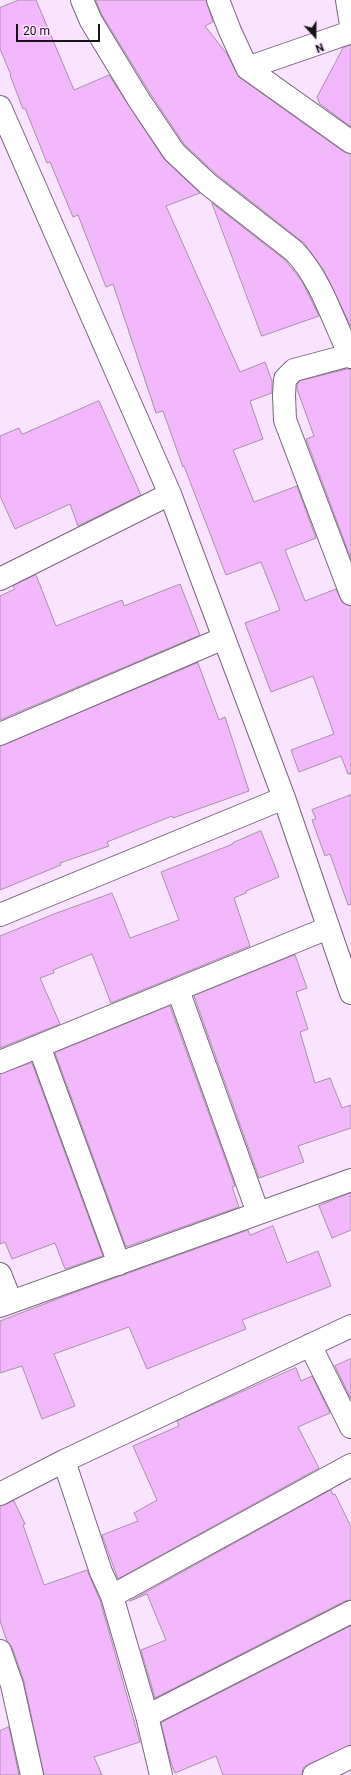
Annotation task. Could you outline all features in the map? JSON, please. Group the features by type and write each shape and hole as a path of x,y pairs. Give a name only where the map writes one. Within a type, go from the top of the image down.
{"street":[{"path":"82,0 91,21 139,100 174,152 208,184 294,251 306,263 321,291 350,356 294,370 285,379 285,420 351,594"},
{"path":"218,0 247,68 351,142"},
{"path":"348,0 351,25"},
{"path":"247,68 351,32"},
{"path":"0,107 170,494 284,798 351,993"},
{"path":"0,579 170,494"},
{"path":"0,734 224,638"},
{"path":"0,915 284,798"},
{"path":"0,1062 328,928"},
{"path":"178,990 258,1213"},
{"path":"39,1046 119,1264"},
{"path":"0,1274 6,1304 351,1180"},
{"path":"0,1494 64,1461 351,1326"},
{"path":"310,1345 351,1427"},
{"path":"64,1461 101,1572 112,1596 147,1716 161,1775"},
{"path":"112,1596 351,1465"},
{"path":"147,1716 351,1612"},
{"path":"0,1651 12,1684 32,1775"},
{"path":"314,1775 351,1757"}],"building":[{"path":"19,0 36,0 74,90 109,75 164,159 200,193 166,206 240,372 265,362 272,381 272,393 250,401 263,439 233,450 254,502 297,486 316,538 285,550 305,601 336,589 343,603 351,606 351,774 348,774 341,756 299,772 291,750 334,734 313,676 271,692 245,623 280,610 261,562 226,575 184,466 183,467 163,411 156,413 113,284 106,287 78,215 73,217 50,162 47,163 25,108 23,109 0,49 0,8"},
{"path":"96,0 206,0 213,22 205,26 227,54 239,77 344,152 351,154 351,327 323,269 304,243 216,174 184,144 150,93 102,15"},
{"path":"351,45 351,127 320,104 317,97 343,48"},
{"path":"212,203 285,260 302,281 319,316 262,336"},
{"path":"351,369 351,559 306,439 314,436 297,389 297,384 300,381"},
{"path":"99,401 141,495 78,526 70,504 15,529 0,496 0,436 19,428 22,434"},
{"path":"36,575 56,626 122,600 124,606 180,584 200,635 0,720 0,596 15,589 13,586"},
{"path":"198,663 219,720 225,717 249,791 173,818 172,816 107,842 109,846 60,863 61,865 0,890 0,746"},
{"path":"351,795 351,904 348,905 330,854 325,856 312,820 316,819 312,810"},
{"path":"261,831 279,877 246,891 246,893 234,898 250,946 111,1003 92,954 53,970 54,973 40,978 60,1024 0,1048 0,936 112,893 130,938 179,920 161,872 233,844"},
{"path":"295,955 307,988 296,992 308,1029 300,1032 315,1083 330,1078 342,1108 351,1105 351,1128 298,1146 304,1162 259,1178 194,996"},
{"path":"170,1006 235,1186 232,1187 239,1207 126,1247 55,1053"},
{"path":"32,1063 103,1256 65,1269 55,1243 12,1259 5,1242 0,1244 0,1074"},
{"path":"351,1193 351,1230 332,1238 319,1206"},
{"path":"273,1226 287,1263 318,1251 331,1286 242,1320 246,1329 147,1369 129,1327 54,1354 75,1406 42,1419 22,1366 0,1373 0,1321 248,1230 250,1235"},
{"path":"351,1359 351,1399 335,1366"},
{"path":"296,1368 301,1381 312,1376 330,1413 298,1427 319,1468 118,1579 102,1535 138,1521 134,1513 157,1500 133,1446 179,1426 177,1421"},
{"path":"331,1490 333,1495 335,1494 351,1527 351,1600 345,1601 155,1698 141,1650 166,1640 147,1594 130,1601"},
{"path":"14,1501 25,1524 23,1525 44,1585 87,1570 100,1600 140,1742 94,1757 102,1775 44,1775 24,1682 12,1647 7,1641 0,1621 0,1506"},
{"path":"351,1626 351,1745 309,1764 303,1768 302,1775 223,1775 216,1756 175,1773 161,1723"},
{"path":"9,1727 19,1775 0,1775 0,1731"}]}
